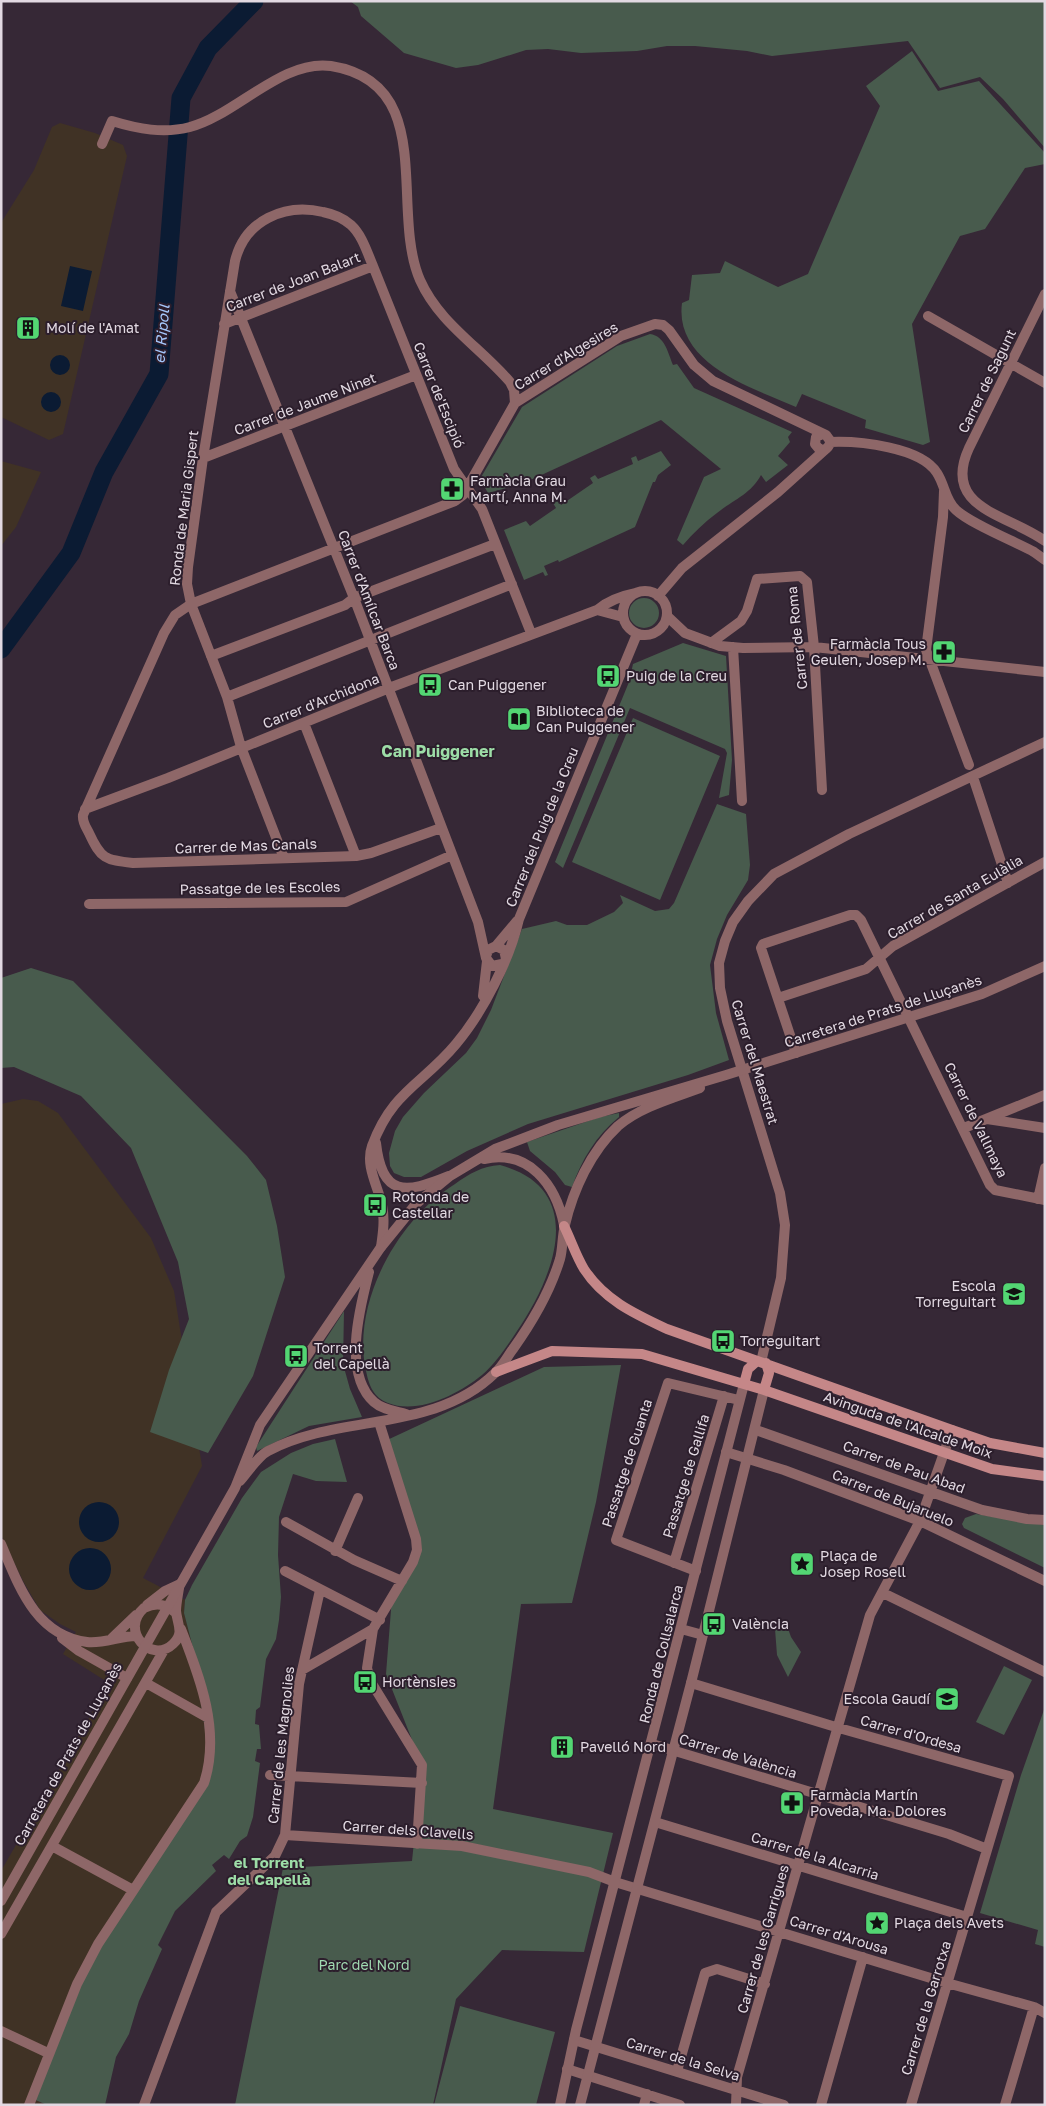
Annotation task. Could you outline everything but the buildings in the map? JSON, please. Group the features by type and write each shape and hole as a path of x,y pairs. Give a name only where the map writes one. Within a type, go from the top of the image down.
{"main road":[{"name":"Avinguda de l'Alcalde Moix","path":"564,1226 583,1267 598,1288 616,1302 667,1329 952,1430 1008,1447 1045,1453"},
{"path":"496,1372 552,1350 642,1354 744,1384 748,1369 761,1362 769,1373 764,1390"},
{"name":"Avinguda de l'Alcalde Moix","path":"744,1384 992,1469 1045,1476"}],"street":[{"path":"102,144 112,121 166,131 192,127 210,120 284,76 315,66 348,69 362,76 387,98 402,127 405,149 409,235 420,280 451,325 497,367 510,382 514,390 515,403"},
{"name":"Carrer de'Escipió","path":"288,210 314,210 344,219 358,233 454,469 482,509 531,633"},
{"name":"Ronda de Maria Gispert","path":"86,809 170,622 181,609 191,604 188,590 188,567 203,458 237,250 242,240 263,220 288,210"},
{"name":"Carrer de Joan Balart","path":"224,324 373,266"},
{"name":"Carrer d'Amílcar Barca","path":"229,290 389,688 478,922 486,960"},
{"name":"Carrer de Sagunt","path":"1045,294 965,457 963,482 965,490 976,504 1045,541"},
{"path":"928,316 1045,383"},
{"name":"Carrer d'Algesires","path":"191,604 335,550 461,498 515,403 622,336 650,325 659,324 666,327 694,365 713,381 796,421"},
{"name":"Carrer de Jaume Ninet","path":"203,458 285,428 416,375"},
{"path":"658,596 682,568 778,492 828,446 828,436 796,421"},
{"path":"796,421 818,448 876,444 928,462 937,472 951,504 964,515 1034,552 1045,560"},
{"path":"808,465 818,435 824,434"},
{"path":"944,491 926,650 969,765"},
{"path":"211,656 345,605 354,598 495,544"},
{"name":"Carrer de Roma","path":"711,643 741,621 747,611 757,579 800,576 807,582 814,647 822,790"},
{"path":"227,697 512,584"},
{"path":"647,591 658,596 666,608 667,616 662,628 656,632 644,635 637,634 626,624 623,617 625,604 636,593 647,591"},
{"name":"Carrer d'Archidona","path":"86,809 168,778 389,688 531,633 597,610 607,602 636,593"},
{"path":"191,604 227,697 241,747 284,858"},
{"path":"597,610 623,617"},
{"path":"667,616 678,629 711,643 733,647 814,647 1045,672"},
{"name":"Carrer del Puig de la Creu","path":"381,1247 384,1217 370,1162 370,1153 375,1140 388,1111 400,1097 456,1045 481,1007 514,942 519,919 637,634"},
{"path":"733,647 742,801"},
{"path":"304,723 356,856"},
{"name":"Carrer del Maestrat","path":"761,1362 781,1278 785,1226 780,1193 723,1009 720,988 720,963 725,941 733,922 748,901 774,874 848,834 1045,742"},
{"path":"972,777 1008,883"},
{"name":"Carrer de Mas Canals","path":"86,809 82,821 96,850 103,858 133,863 356,856 371,853 441,828"},
{"name":"Passatge de les Escoles","path":"88,904 346,902 452,855"},
{"name":"Carrer de Santa Eulàlia","path":"778,998 866,969 893,946 1045,862"},
{"path":"796,1053 761,948 762,944 850,915 856,915 861,920 910,1016"},
{"name":"Carrer del Puig de la Creu","path":"494,946 519,919"},
{"name":"Carrer d'Amílcar Barca","path":"478,922 494,946"},
{"path":"494,946 504,950 504,962 492,966 486,960 486,952 494,946"},
{"name":"Carrer del Puig de la Creu","path":"481,1007 486,960"},
{"name":"Carretera de Prats de Lluçanès","path":"1,1902 235,1488 260,1425 370,1266 381,1247 416,1204 450,1176 475,1160 495,1149 558,1124 796,1053 1004,986 1045,966"},
{"name":"Carrer de Vallmaya","path":"910,1016 990,1185 995,1190 1041,1200"},
{"name":"Carretera de Prats de Lluçanès","path":"235,1488 267,1451 311,1435 410,1415 459,1399 473,1392 496,1372 529,1326 548,1292 560,1258 564,1226 573,1199 593,1157 618,1127 640,1111 712,1083 726,1074"},
{"path":"964,1128 984,1118 1045,1095"},
{"path":"984,1118 1045,1128"},
{"path":"375,1140 382,1172 393,1184 415,1188 450,1176"},
{"name":"Carretera de Prats de Lluçanès","path":"475,1160 504,1157 516,1160 532,1169 555,1192 564,1226"},
{"path":"1041,1200 1045,1168"},
{"name":"Carretera de Prats de Lluçanès","path":"370,1266 356,1326 355,1348 360,1377 366,1392 374,1402 384,1409 410,1415"},
{"name":"Passatge de Guanta","path":"696,1571 616,1540 668,1383 738,1400"},
{"name":"Ronda de Collsalarca","path":"560,2105 574,2040 652,1744 738,1400 744,1384"},
{"path":"580,2105 691,1683 747,1458 756,1430 764,1390"},
{"name":"Passatge de Gallifa","path":"674,1563 724,1396"},
{"path":"379,1422 416,1539 416,1550 402,1581 376,1624 367,1668 370,1682 422,1765 417,1844"},
{"name":"Carrer de Pau Abad","path":"756,1430 982,1510 1027,1519 1045,1520"},
{"name":"Carrer de les Garrigues","path":"736,2105 736,2090 870,1615 920,1521 952,1430"},
{"name":"Carrer de Bujaruelo","path":"726,1452 784,1470 920,1521 1045,1581"},
{"path":"335,1551 358,1498"},
{"path":"286,1522 335,1551 402,1581"},
{"path":"1,1544 22,1592 49,1628 79,1651 127,1678"},
{"path":"285,1571 376,1624"},
{"path":"107,1640 123,1630 142,1610 165,1591 180,1584"},
{"name":"Carretera de Prats de Lluçanès","path":"29,2105 76,1984 98,1944 204,1783 210,1764 212,1747 204,1694 176,1613 180,1584"},
{"name":"Carrer de les Magnolies","path":"144,2105 216,1912 275,1856 285,1835 302,1670 320,1590"},
{"path":"883,1593 1045,1672"},
{"path":"164,1650 154,1650 145,1647 136,1636 135,1620 142,1610 152,1604 168,1606 176,1613"},
{"path":"302,1670 376,1624"},
{"path":"49,1628 88,1642 136,1636"},
{"path":"1,1934 164,1650 175,1643 181,1629"},
{"path":"681,1630 703,1635"},
{"path":"146,1683 208,1718"},
{"name":"Carrer d'Ordesa","path":"691,1683 839,1728 1008,1776"},
{"name":"Carrer de València","path":"652,1744 971,1841 987,1849"},
{"path":"270,1775 290,1778 422,1783"},
{"name":"Carrer de la Garrotxa","path":"911,2105 1008,1776"},
{"name":"Carrer de la Alcarria","path":"655,1822 967,1917"},
{"name":"Carrer dels Clavells","path":"285,1835 462,1846 589,1872 638,1888"},
{"path":"52,1846 133,1890"},
{"name":"Carrer d'Arousa","path":"638,1888 948,1984 1034,2007 1045,2013"},
{"path":"821,2105 863,1957"},
{"path":"676,2071 702,1977 711,1970 717,1969 765,1984"},
{"path":"1005,2105 1034,2007"},
{"path":"1,2031 48,2054"},
{"name":"Carrer de la Selva","path":"574,2040 784,2105"},
{"path":"567,2069 645,2100 680,2105"}],"shaded area":[{"path":"60,123 95,133 123,145 127,156 63,434 49,440 1,417 1,223 34,170 52,127"},
{"path":"1,461 41,472 16,527 1,546"},
{"path":"23,1099 38,1101 58,1113 151,1238 174,1291 202,1466 143,1578 185,1600 184,1613 193,1648 210,1764 31,2098 47,2105 1,2105 1,1871 109,1683 63,1654 76,1632 60,1624 40,1610 23,1581 1,1535 1,1104"}],"green space":[{"path":"350,1 1045,1 1045,148 1003,99 980,77 940,88 908,41 772,56 747,51 695,46 667,46 637,51 581,53 548,49 526,50 478,65 456,68 404,53 361,16 358,7"},
{"path":"912,51 938,91 979,81 1045,153 1045,164 1025,168 985,229 960,236 912,324 930,442 923,445 865,428 866,420 802,394 796,407 739,382 720,371 703,358 690,342 683,324 682,303 689,300 692,275 720,273 725,261 778,287 808,274 880,106 866,86"},
{"path":"650,334 655,335 663,342 673,365 677,364 694,388 792,432 788,437 790,442 778,456 788,465 766,482 761,475 747,492 708,520 683,545 677,540 704,477 721,469 661,420 524,483 488,493 480,479 522,407 617,346"},
{"path":"661,451 671,465 658,475 655,482 653,482 635,527 559,562 558,560 544,566 548,575 545,576 543,572 524,580 504,530 526,521 530,526 556,508 553,503 558,500 561,505 593,483 590,478 595,475 598,479 633,464 631,458 636,456 638,461"},
{"path":"644,598 655,602 659,613 655,624 644,628 633,624 629,613 633,602"},
{"path":"683,643 726,656 732,760 729,795 719,798 727,753 725,749 630,708 563,868 555,862 629,682 633,664"},
{"path":"633,718 720,756 660,900 572,862"},
{"path":"717,804 746,814 750,865 748,880 727,915 717,939 710,965 716,1013 729,1060 688,1075 528,1124 467,1151 421,1177 404,1177 394,1173 390,1166 389,1153 395,1131 403,1117 424,1093 466,1053 477,1038 491,1010 522,929 556,921 567,925 587,925 614,912 623,903 620,895 655,911 669,909 674,903"},
{"path":"31,968 73,981 247,1156 266,1180 277,1226 285,1277 253,1376 208,1453 150,1432 169,1370 189,1319 178,1262 131,1148 81,1096 14,1067 1,1068 1,978"},
{"path":"619,1113 619,1117 603,1132 591,1149 580,1167 572,1187 565,1185 555,1172 530,1151 527,1142 600,1117"},
{"path":"500,1165 528,1177 545,1193 554,1214 556,1237 551,1261 542,1286 531,1309 497,1360 473,1382 438,1401 412,1406 388,1403 375,1394 370,1386 363,1345 366,1318 373,1291 384,1265 398,1241 415,1218 434,1199 471,1174 487,1167"},
{"path":"344,1311 343,1364 350,1389 362,1417 309,1426 257,1451 256,1447"},
{"name":"Parc del Nord","path":"621,1365 596,1502 572,1603 521,1604 493,1809 613,1833 584,1952 502,1950 456,1999 433,2105 235,2105 283,1868 412,1861 422,1765 386,1674 392,1597 416,1546 385,1441 544,1367"},
{"path":"335,1439 347,1482 316,1481 293,1474 279,1517 278,1555 281,1597 279,1620 276,1639 266,1659 260,1707 256,1710 255,1724 259,1725 261,1749 257,1749 255,1761 260,1763 253,1817 247,1836 240,1841 229,1859 224,1855 212,1865 216,1871 175,1911 158,1945 162,1949 139,2001 129,2034 116,2057 105,2105 47,2105 31,2098 77,1984 210,1764 193,1648 184,1613 185,1600 242,1498 261,1472 291,1453 313,1444"},
{"path":"976,1514 1045,1525 1045,1568 964,1528 962,1524 965,1518"},
{"path":"786,1623 791,1637 801,1652 788,1677 777,1655 775,1629"},
{"path":"1004,1666 1032,1680 1004,1735 976,1722"},
{"path":"1045,1707 1045,1947 1035,1944 1038,1930 980,1913 1021,1775"},
{"path":"460,2006 555,2032 536,2105 434,2105"}],"water":[{"path":"241,1 256,1 208,48"},
{"path":"70,266 92,271 83,311 61,306"},
{"path":"60,355 67,358 70,365 67,372 60,375 53,372 50,365 53,358"},
{"path":"51,392 58,395 61,402 58,409 51,412 44,409 41,402 44,395"},
{"path":"103,1502 110,1505 116,1511 119,1522 118,1530 110,1539 103,1542 95,1542 88,1539 80,1530 79,1518 82,1511 91,1503"},
{"path":"90,1548 105,1554 111,1569 105,1584 90,1590 75,1584 69,1569 75,1554"}],"waterway":[{"name":"el Ripoll","path":"1,649 71,553 104,472 159,374 181,98 208,48 254,1"}],"place":[{"name":"Molí de l'Amat","path":"28,328"},
{"name":"Farmàcia Grau Martí, Anna M.","path":"452,489"},
{"name":"Farmàcia Tous Geulen, Josep M.","path":"944,652"},
{"name":"Puig de la Creu","path":"608,676"},
{"name":"Can Puiggener","path":"430,685"},
{"name":"Biblioteca de Can Puiggener","path":"519,719"},
{"name":"Rotonda de Castellar","path":"375,1205"},
{"name":"Escola Torreguitart","path":"1014,1294"},
{"name":"Torreguitart","path":"723,1341"},
{"name":"Torrent del Capellà","path":"296,1356"},
{"name":"Plaça de Josep Rosell","path":"802,1564"},
{"name":"València","path":"714,1624"},
{"name":"Hortènsies","path":"365,1682"},
{"name":"Escola Gaudí","path":"947,1699"},
{"name":"Pavelló Nord","path":"562,1747"},
{"name":"Farmàcia Martín Poveda, Ma. Dolores","path":"792,1803"},
{"name":"Plaça dels Avets","path":"877,1923"}],"district":[{"name":"Can Puiggener","path":"438,751"},
{"name":"el Torrent del Capellà","path":"269,1872"}]}
